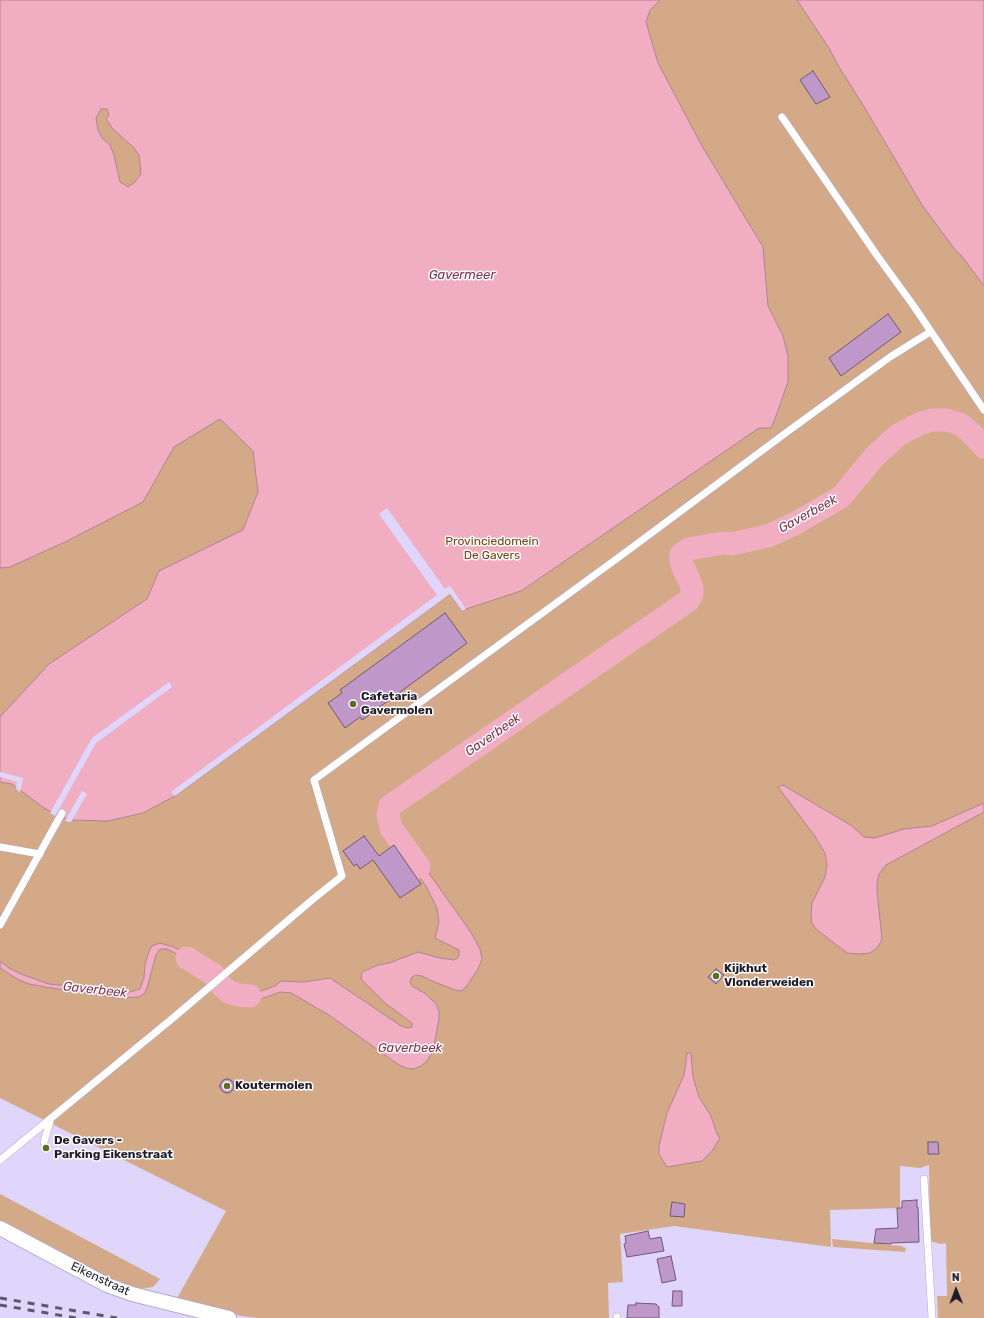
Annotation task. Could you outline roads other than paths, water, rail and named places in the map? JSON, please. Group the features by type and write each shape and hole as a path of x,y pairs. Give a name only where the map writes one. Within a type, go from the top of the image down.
{"street":[{"name":"Eikenstraat","path":"0,1228 107,1285 132,1294 229,1318"}],"lane":[{"path":"782,117 984,410"},
{"path":"0,1160 342,876 314,780 890,357 930,332"},
{"path":"0,925 62,813"},
{"path":"0,846 40,854"},
{"path":"44,1142 51,1118"},
{"path":"924,1180 932,1318"}],"water":[{"name":"Gavermeer","path":"0,0 660,0 650,10 646,22 658,63 702,146 763,247 768,306 783,336 788,356 788,382 771,428 759,428 521,591 462,611 450,594 175,796 143,813 108,821 66,819 44,808 12,784 0,782 0,717 49,664 147,599 159,571 243,530 258,492 253,451 220,419 174,447 143,502 65,542 10,567 0,568","holes":["101,109 107,109 109,115 106,119 113,129 134,148 139,155 141,174 135,182 128,187 120,182 114,155 110,145 102,138 98,130 96,118"]},
{"path":"797,0 984,0 984,286 922,205 829,48"},
{"path":"783,785 852,826 864,837 875,838 904,829 932,826 984,803 984,812 886,865 879,874 877,883 882,939 878,947 870,953 847,953 816,929 812,923 812,903 825,877 827,865 825,853 814,835 778,787"},
{"name":"Gaverbeek","path":"404,838 470,931 480,949 482,959 478,969 466,987 461,991 455,990 422,976 415,975 412,977 410,982 412,986 426,994 436,1004 439,1011 433,1051 427,1061 421,1066 413,1069 399,1065 329,1015 291,993 280,992 258,1000 248,1001 226,996 216,990 224,983 247,991 258,992 275,986 281,981 304,982 330,978 401,1026 408,1028 412,1027 412,1023 385,1003 361,979 362,972 378,965 389,963 418,952 454,960 458,958 459,950 435,938 439,922 437,908 426,886 396,845"},
{"path":"160,943 174,947 216,974 211,977 175,953 167,949 160,949 156,955 145,993 139,997 118,998 29,984 17,979 0,968 0,961 9,968 21,974 49,984 130,992 140,989 144,978 145,964 149,951 152,946"},
{"path":"687,1053 691,1053 693,1077 699,1097 711,1116 717,1134 720,1138 712,1151 702,1161 667,1167 659,1154 659,1146 667,1113 684,1075"}],"waterway":[{"name":"Gaverbeek","path":"419,867 391,828 388,815 390,806 688,601 692,594 692,589 682,565 681,555 684,552 689,549 723,543 731,544 768,536 794,524 841,497 875,456 898,435 919,424 932,420 946,420 960,424 984,447"},
{"name":"Gaverbeek","path":"187,958 214,975 221,985 229,992 238,995 250,996"}],"railway":[{"path":"0,1298 117,1318"},
{"path":"0,1305 76,1318"}],"place":[{"name":"Cafetaria Gavermolen","path":"353,704"},
{"name":"Kijkhut Vlonderweiden","path":"716,976"},
{"name":"Koutermolen","path":"227,1086"},
{"name":"De Gavers - Parking Eikenstraat","path":"46,1148"}],"park label":[{"name":"Provinciedomein De Gavers","path":"492,549"}]}
